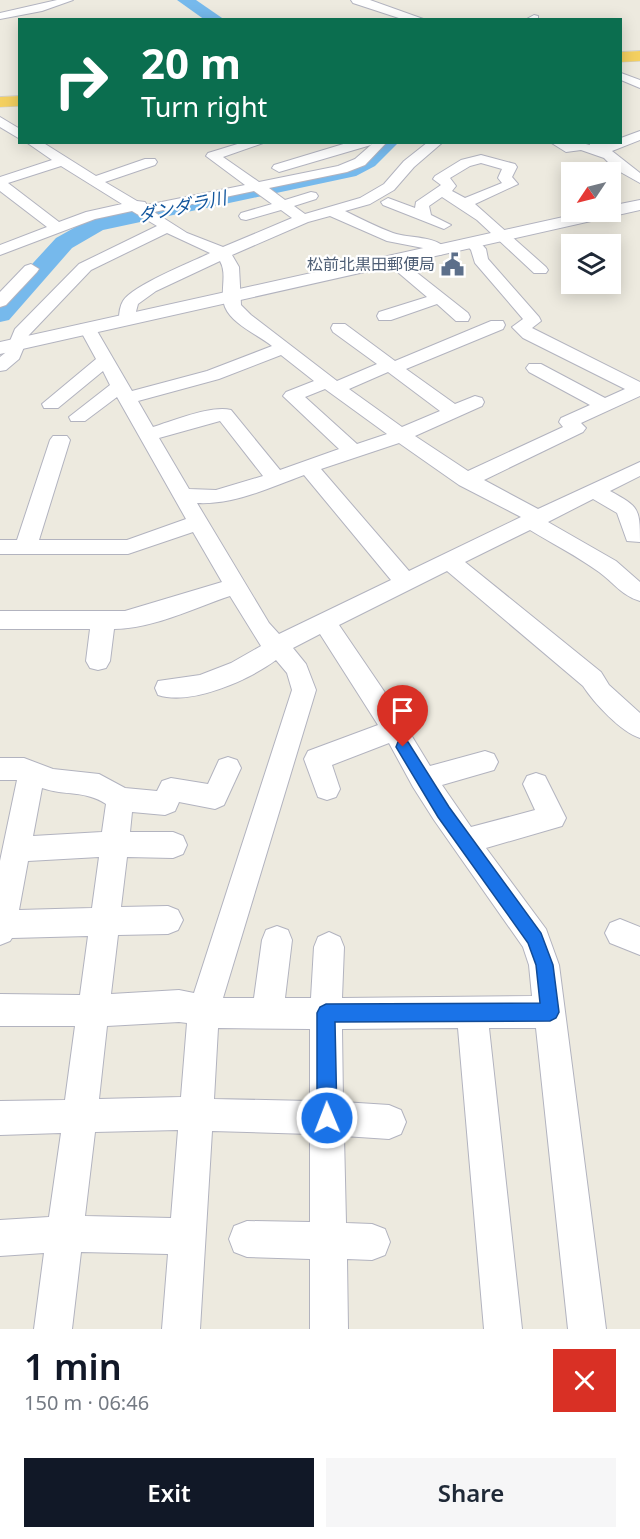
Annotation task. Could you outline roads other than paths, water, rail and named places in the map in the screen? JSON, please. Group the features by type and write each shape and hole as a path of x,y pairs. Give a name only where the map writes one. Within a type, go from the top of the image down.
{"highway":[{"path":"622,65 640,56"},
{"path":"622,66 640,63"},
{"path":"0,102 18,101"},
{"path":"0,110 18,109"}],"street":[{"path":"0,16 38,9 68,0"},
{"path":"365,1 414,18"},
{"path":"622,67 640,84"},
{"path":"0,122 18,134"},
{"path":"622,142 640,135"},
{"path":"0,141 18,136"},
{"path":"35,144 167,227 223,253 231,267 232,306 237,311 402,436 466,480 535,520 608,567 621,580 640,593"},
{"path":"253,144 213,156 303,219"},
{"path":"244,178 359,144"},
{"path":"2,247 91,215 137,209 342,170 360,162 379,144"},
{"path":"127,319 128,308 140,294 223,253 303,219 365,201 389,187 409,164 435,144"},
{"path":"560,144 571,149 581,146 602,149 640,179"},
{"path":"422,216 425,213 421,205 437,182 456,167 480,158 492,159 510,167 523,177 466,203"},
{"path":"0,183 63,161"},
{"path":"94,181 150,162"},
{"path":"437,182 495,225 503,236 540,270"},
{"path":"0,183 58,228"},
{"path":"137,209 185,192"},
{"path":"245,215 311,196"},
{"path":"388,202 444,225"},
{"path":"9,346 640,205"},
{"path":"332,211 392,238 427,244 440,250"},
{"path":"9,346 85,267 167,227"},
{"path":"472,242 478,249 480,260 533,321 520,327 629,398"},
{"path":"392,260 462,317"},
{"path":"4,291 31,269"},
{"path":"385,316 440,298"},
{"path":"87,328 235,586 263,631 295,665 302,678 304,690 204,1010 206,1114 188,1236 181,1329"},
{"path":"339,328 454,412"},
{"path":"354,451 292,396 391,366 492,330"},
{"path":"232,344 249,360"},
{"path":"0,366 13,355 9,346"},
{"path":"78,417 124,392 213,375 283,348"},
{"path":"51,404 105,360"},
{"path":"535,368 629,398"},
{"path":"466,480 576,428 568,422 629,398"},
{"path":"183,495 216,497 276,478 402,436 475,402"},
{"path":"148,435 188,422 224,414 276,478"},
{"path":"26,546 60,440"},
{"path":"308,467 407,583"},
{"path":"167,688 182,689 198,686 268,655 277,645 640,468"},
{"path":"594,490 626,509 635,536"},
{"path":"0,547 128,546 198,522"},
{"path":"450,562 592,679 600,693 640,728"},
{"path":"0,620 125,620 235,586"},
{"path":"98,661 103,620"},
{"path":"326,623 422,779 535,939 544,965 587,1329"},
{"path":"327,789 317,759 393,730"},
{"path":"422,779 485,762"},
{"path":"0,769 14,768 52,780 99,785 120,799 165,803 171,789 215,797 228,768"},
{"path":"32,772 12,836 1,927 168,920"},
{"path":"464,841 552,818 537,784"},
{"path":"53,1329 120,799"},
{"path":"12,836 114,844 173,845"},
{"path":"267,1013 277,940"},
{"path":"329,947 326,1013 329,1329"},
{"path":"0,1010 94,1011 179,1006 227,1014 550,1012"},
{"path":"472,1012 503,1329"},
{"path":"0,1118 206,1114 389,1122"},
{"path":"0,1238 65,1234 188,1236"},
{"path":"247,1239 372,1242"}],"waterway":[{"name":"ダンダラ川","path":"185,0 214,18"},
{"name":"ダンダラ川","path":"0,314 64,243 96,225 348,171 368,162 387,144"}],"place":[{"name":"松前北黒田郵便局","path":"453,264"}]}
